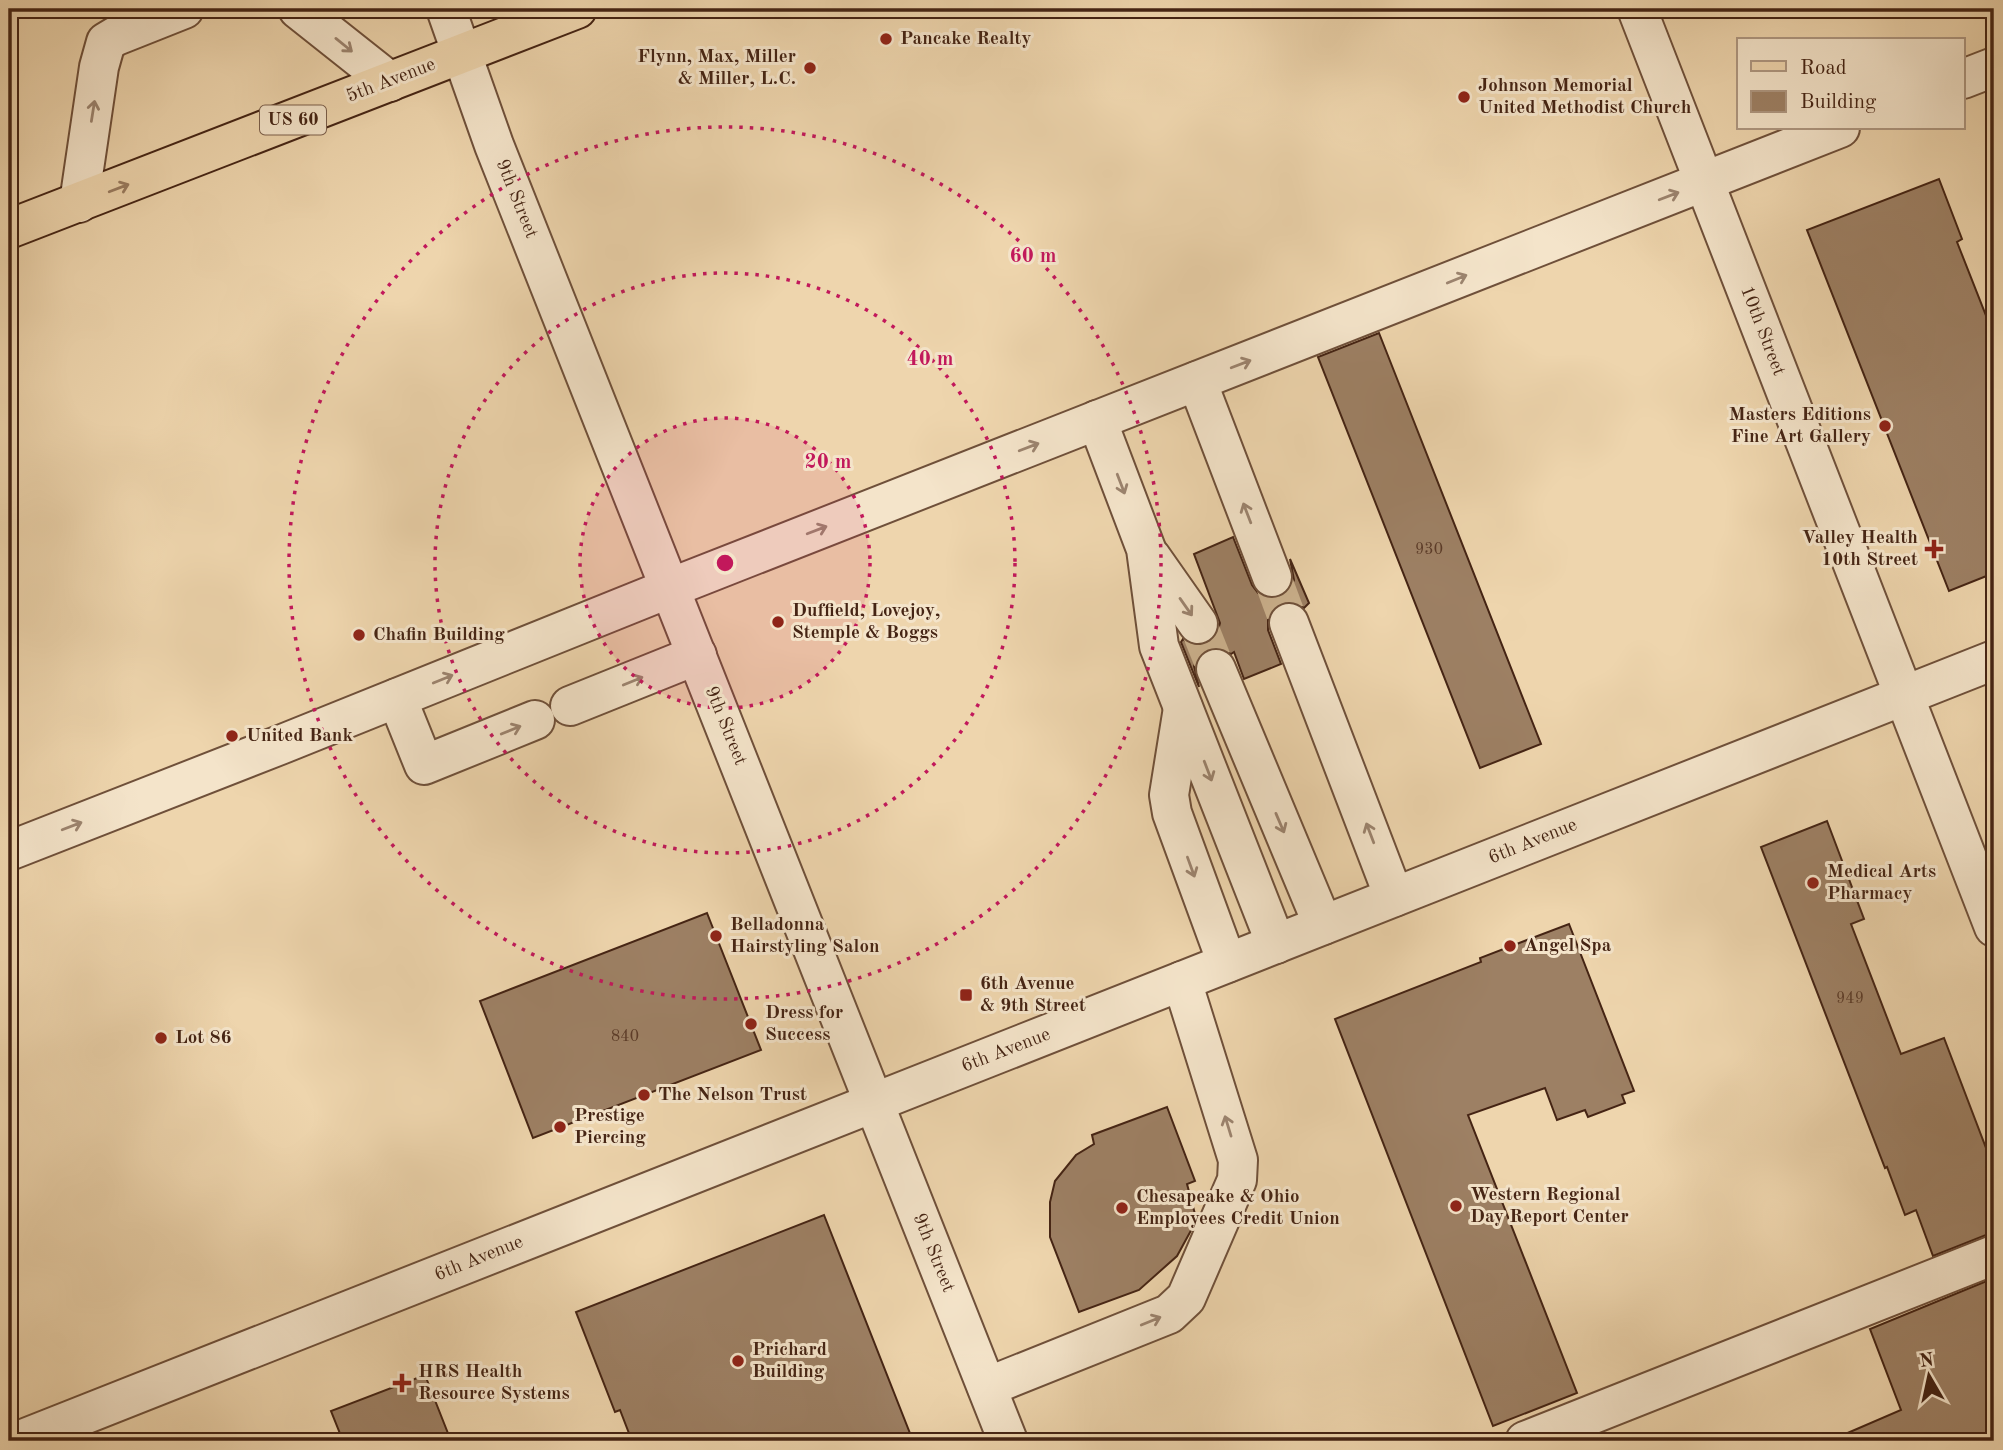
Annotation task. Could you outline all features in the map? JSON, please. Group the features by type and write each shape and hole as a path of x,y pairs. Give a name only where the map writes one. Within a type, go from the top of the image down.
{"main road":[{"name":"5th Avenue","path":"9,229 577,9"}],"street":[{"path":"79,203 99,67 106,42 184,9"},
{"path":"298,9 390,82"},
{"name":"9th Street","path":"446,9 494,145 1008,1441"},
{"name":"10th Street","path":"1637,9 1994,927"},
{"path":"1965,78 1994,67"},
{"path":"9,851 1835,130"},
{"path":"1197,381 1272,577"},
{"path":"1097,420 1146,549 1159,646 1276,944"},
{"path":"1146,549 1198,624"},
{"path":"1289,623 1394,897"},
{"path":"397,698 424,765 697,655"},
{"name":"6th Avenue","path":"18,1441 1994,660"},
{"path":"1216,669 1323,925"},
{"path":"1183,706 1169,795 1172,813 1227,963"},
{"path":"986,1387 1169,1314 1186,1298 1237,1180 1238,1160 1182,981"},
{"path":"1524,1441 1994,1255"}],"building":[{"path":"1939,179 1962,239 1957,242 1994,336 1994,573 1949,591 1807,230"},
{"path":"1379,333 1541,744 1480,768 1318,357"},
{"path":"1233,537 1252,585 1258,593 1269,599 1279,598 1288,591 1294,580 1290,559 1309,603 1304,608 1293,602 1282,602 1272,610 1268,619 1268,630 1281,664 1244,679 1234,652 1231,654 1219,647 1208,649 1199,655 1194,666 1199,687 1181,642 1183,639 1189,644 1199,646 1210,642 1217,634 1220,623 1194,554"},
{"path":"1827,821 1864,919 1851,924 1901,1054 1944,1038 1994,1169 1994,1234 1933,1256 1916,1210 1905,1215 1887,1167 1885,1168 1761,847"},
{"path":"707,913 761,1050 533,1138 480,1001"},
{"path":"1569,924 1634,1091 1622,1095 1625,1103 1588,1117 1585,1110 1557,1120 1545,1088 1468,1115 1577,1393 1493,1426 1335,1019 1481,962 1480,958"},
{"name":"Chesapeake & Ohio Employees Credit Union","path":"1167,1107 1195,1181 1187,1184 1195,1214 1194,1225 1177,1256 1139,1290 1079,1312 1050,1237 1050,1202 1055,1181 1076,1155 1094,1144 1092,1135"},
{"name":"Prichard Building","path":"824,1215 913,1441 632,1441 620,1410 615,1412 576,1312"},
{"path":"1994,1278 1994,1441 1829,1441 1901,1410 1870,1329"},
{"path":"425,1375 451,1441 343,1441 331,1411"}],"tunnel":[{"path":"1272,577 1289,623"},
{"path":"1198,624 1216,669"}],"place":[{"name":"Pancake Realty","path":"886,39"},
{"name":"Flynn, Max, Miller & Miller, L.C.","path":"810,68"},
{"name":"Johnson Memorial United Methodist Church","path":"1464,97"},
{"name":"Masters Editions Fine Art Gallery","path":"1885,426"},
{"name":"Valley Health 10th Street","path":"1934,549"},
{"name":"Duffield, Lovejoy, Stemple & Boggs","path":"778,622"},
{"name":"Chafin Building","path":"359,635"},
{"name":"United Bank","path":"232,736"},
{"name":"Medical Arts Pharmacy","path":"1813,883"},
{"name":"Belladonna Hairstyling Salon","path":"716,936"},
{"name":"Angel Spa","path":"1510,946"},
{"name":"6th Avenue & 9th Street","path":"966,995"},
{"name":"Dress for Success","path":"751,1024"},
{"name":"Lot 86","path":"161,1038"},
{"name":"The Nelson Trust","path":"644,1095"},
{"name":"Prestige Piercing","path":"560,1127"},
{"name":"Western Regional Day Report Center","path":"1456,1206"},
{"name":"Chesapeake & Ohio Employees Credit Union","path":"1122,1208"},
{"name":"Prichard Building","path":"738,1361"},
{"name":"HRS Health Resource Systems","path":"402,1383"}]}
